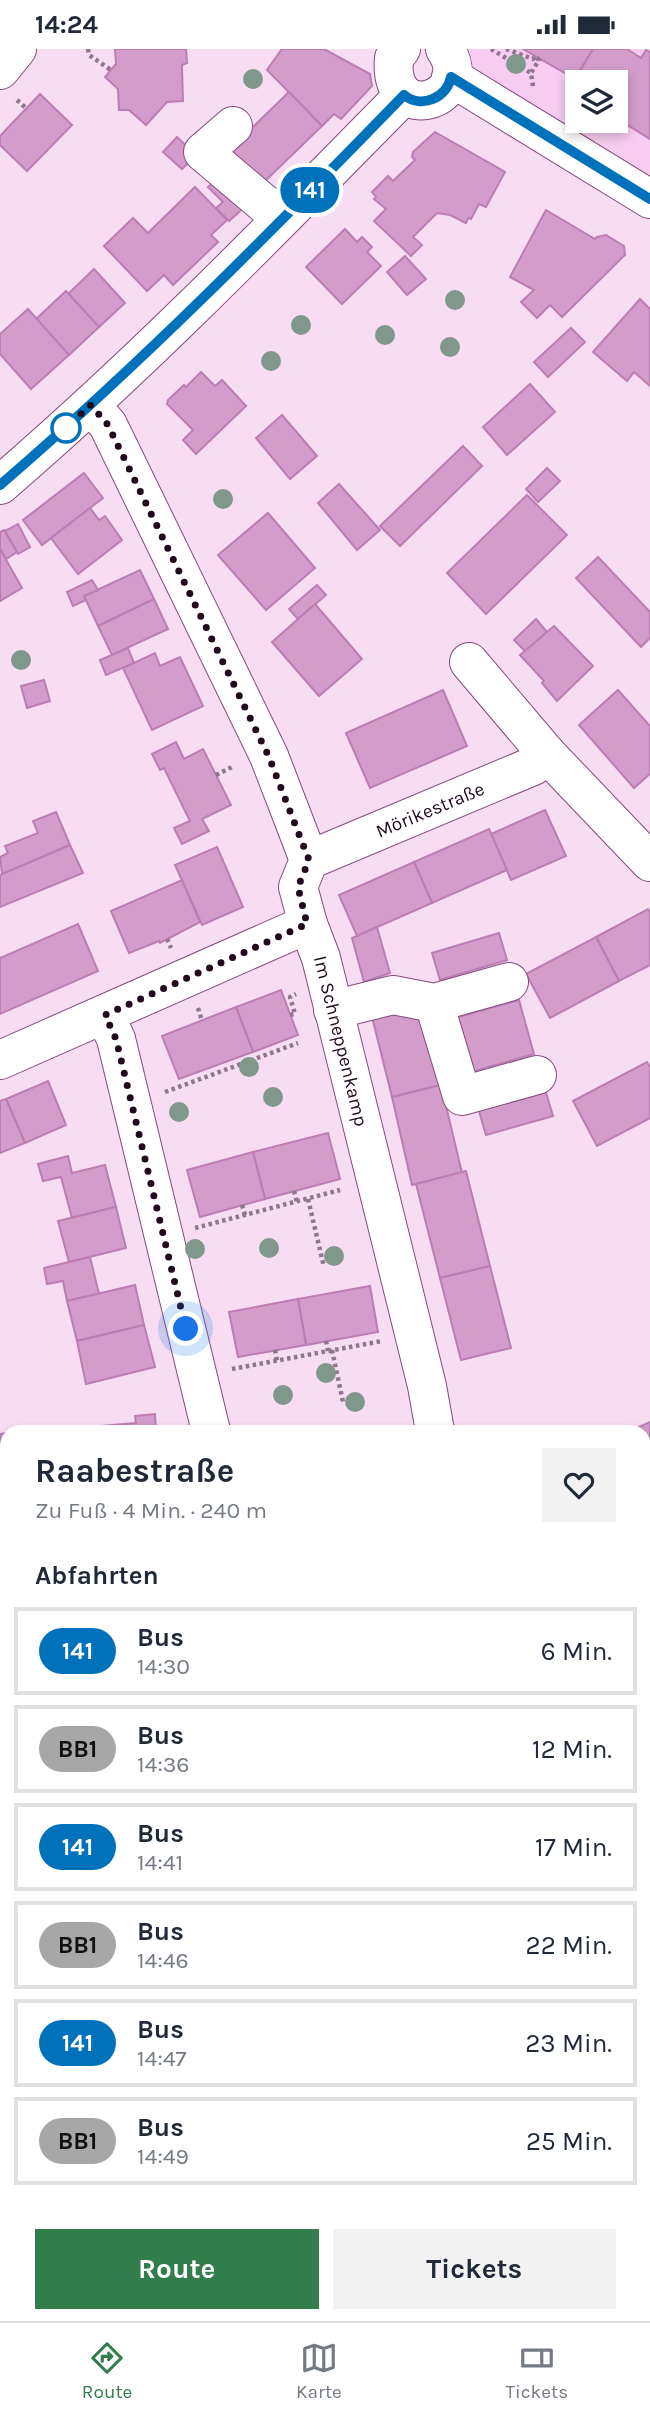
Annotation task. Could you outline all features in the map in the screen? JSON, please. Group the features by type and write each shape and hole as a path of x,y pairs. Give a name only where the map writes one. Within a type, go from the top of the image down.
{"street":[{"path":"0,70 17,49"},
{"path":"388,52 395,81 404,95 416,101 435,98 447,89 448,63"},
{"path":"448,63 650,199"},
{"path":"0,485 91,405 404,95"},
{"path":"233,126 203,152 281,218"},
{"path":"91,405 108,425 269,757 309,860"},
{"path":"469,662 546,753 650,862"},
{"name":"Mörikestraße","path":"309,860 534,766 546,753"},
{"name":"Im Schneppenkamp","path":"309,860 298,887 307,924 321,958 427,1386 434,1425"},
{"path":"0,1060 307,924"},
{"path":"333,1010 393,995 434,1003 509,982"},
{"path":"434,1003 462,1096 537,1075"},
{"path":"105,1015 116,1039 210,1425"}],"path":[{"path":"88,49 89,55 111,70"},
{"path":"491,49 533,71 540,60 535,56 533,59 506,49"},
{"path":"216,775 245,761"},
{"path":"289,997 295,1014 290,1016"},
{"path":"199,1011 202,1021"},
{"path":"131,1104 298,1043"},
{"path":"162,1236 340,1190"},
{"path":"294,1191 297,1202"},
{"path":"308,1199 324,1267"},
{"path":"242,1205 245,1215"},
{"path":"326,1341 343,1402"},
{"path":"198,1375 383,1341"},
{"path":"275,1350 277,1361"}],"shaded area":[{"path":"454,49 650,49 650,183 574,133 628,133 628,70 565,70 565,127 463,60"}],"building":[{"path":"115,49 186,49 187,63 182,65 183,101 167,102 146,125 129,110 119,110 118,89 105,77 116,64"},
{"path":"282,49 324,49 370,74 372,86 341,119 334,114 322,126 267,70"},
{"path":"523,49 593,49 580,70 565,70 565,73"},
{"path":"593,49 627,49 641,58 646,50 650,52 650,139 628,125 628,70 580,70"},
{"path":"289,92 322,126 260,186 223,156"},
{"path":"40,94 72,125 27,171 0,145 0,136"},
{"path":"435,132 505,172 486,207 479,204 466,223 450,215 437,213 413,237 422,245 411,256 374,221 386,209 374,199 376,197 372,192 388,176 393,181 415,160 412,157 413,152"},
{"path":"177,137 196,155 182,169 163,152"},
{"path":"219,178 249,203 229,221 216,208 223,202 208,187"},
{"path":"195,187 227,220 211,235 218,242 173,285 164,275 147,291 104,246 133,218 148,233"},
{"path":"546,210 595,239 606,235 624,246 625,255 562,317 550,305 537,318 521,302 534,290 510,277"},
{"path":"345,229 357,242 362,237 372,247 367,252 381,266 342,304 306,267"},
{"path":"405,256 426,279 407,295 387,272"},
{"path":"94,269 125,303 99,327 68,294"},
{"path":"66,291 99,327 69,355 36,319"},
{"path":"640,299 650,309 650,386 634,372 627,381 593,352"},
{"path":"28,309 69,355 31,389 0,354 0,334"},
{"path":"571,328 585,342 548,377 534,362"},
{"path":"201,372 215,386 222,380 246,406 196,454 183,440 193,430 167,404 168,400"},
{"path":"530,384 555,412 507,455 483,427"},
{"path":"282,415 317,456 290,479 256,438"},
{"path":"463,446 482,466 400,546 380,526"},
{"path":"547,468 560,481 538,502 526,489"},
{"path":"84,473 103,498 42,545 23,520"},
{"path":"339,484 380,530 357,550 318,503"},
{"path":"527,495 567,535 486,614 447,573"},
{"path":"90,508 99,520 105,516 122,540 78,574 51,538"},
{"path":"268,513 315,568 266,610 218,555"},
{"path":"18,524 30,547 18,554 5,531"},
{"path":"4,530 17,552 6,559 0,549 0,532"},
{"path":"0,549 22,588 0,601"},
{"path":"598,557 650,612 650,638 641,647 576,578"},
{"path":"140,570 154,599 98,626 84,596"},
{"path":"92,580 98,590 84,596 86,600 73,606 67,592"},
{"path":"317,585 326,595 298,619 289,609"},
{"path":"154,599 168,629 112,655 98,626"},
{"path":"315,604 362,659 319,696 272,642"},
{"path":"536,619 547,632 526,652 514,640"},
{"path":"554,626 593,666 557,701 542,683 544,681 520,655"},
{"path":"128,648 134,663 106,675 100,660"},
{"path":"155,653 160,666 180,657 203,706 152,730 123,668"},
{"path":"44,680 50,701 27,708 21,686"},
{"path":"443,690 467,746 370,788 346,733"},
{"path":"618,690 650,726 650,774 634,788 579,725"},
{"path":"176,742 184,759 203,749 231,805 202,819 209,831 182,844 174,828 190,821 164,768 160,770 152,754"},
{"path":"545,810 566,856 511,880 491,834"},
{"path":"56,812 70,845 2,874 0,857 8,853 5,846 38,833 33,821"},
{"path":"489,829 507,870 432,903 414,862"},
{"path":"70,845 83,873 0,907 0,875"},
{"path":"217,847 243,907 202,925 175,865"},
{"path":"414,862 432,903 357,936 339,895"},
{"path":"182,880 200,922 160,943 159,941 129,953 111,911"},
{"path":"648,909 650,965 619,981 596,937"},
{"path":"78,924 98,971 0,1014 0,958"},
{"path":"377,927 390,973 364,982 352,938"},
{"path":"499,933 507,960 440,980 432,953"},
{"path":"596,937 619,981 550,1018 526,974"},
{"path":"281,990 298,1035 253,1052 236,1007"},
{"path":"519,1000 534,1054 468,1073 452,1019"},
{"path":"401,1006 404,1017 423,1013 441,1085 392,1097 371,1013"},
{"path":"236,1007 253,1052 179,1079 162,1036"},
{"path":"647,1062 650,1067 650,1118 597,1146 573,1101"},
{"path":"48,1081 66,1125 25,1143 6,1099"},
{"path":"441,1085 462,1173 412,1185 392,1097"},
{"path":"545,1089 553,1116 486,1135 478,1108"},
{"path":"6,1099 25,1143 0,1153 0,1101"},
{"path":"328,1133 340,1179 265,1199 253,1152"},
{"path":"253,1152 265,1199 200,1217 187,1170"},
{"path":"68,1156 72,1173 105,1165 116,1207 72,1218 61,1177 43,1181 38,1164"},
{"path":"466,1171 490,1266 440,1278 416,1184"},
{"path":"116,1207 126,1248 69,1262 58,1221"},
{"path":"90,1257 99,1294 67,1301 63,1281 47,1284 44,1268"},
{"path":"490,1266 511,1348 461,1360 440,1278"},
{"path":"135,1285 144,1325 77,1341 67,1301"},
{"path":"370,1286 378,1332 306,1345 298,1299"},
{"path":"298,1299 306,1345 238,1357 229,1312"},
{"path":"144,1325 155,1367 86,1384 77,1341"},
{"path":"155,1414 156,1425 113,1425 136,1423 135,1416"}],"bus line":[{"name":"141","path":"0,485 91,405 404,95 416,101 435,98 447,89 451,77 650,199"}],"route":[{"path":"66,428 64,429 91,405 108,425 269,757 309,860 298,887 307,924 105,1015 116,1039 186,1329"}]}
